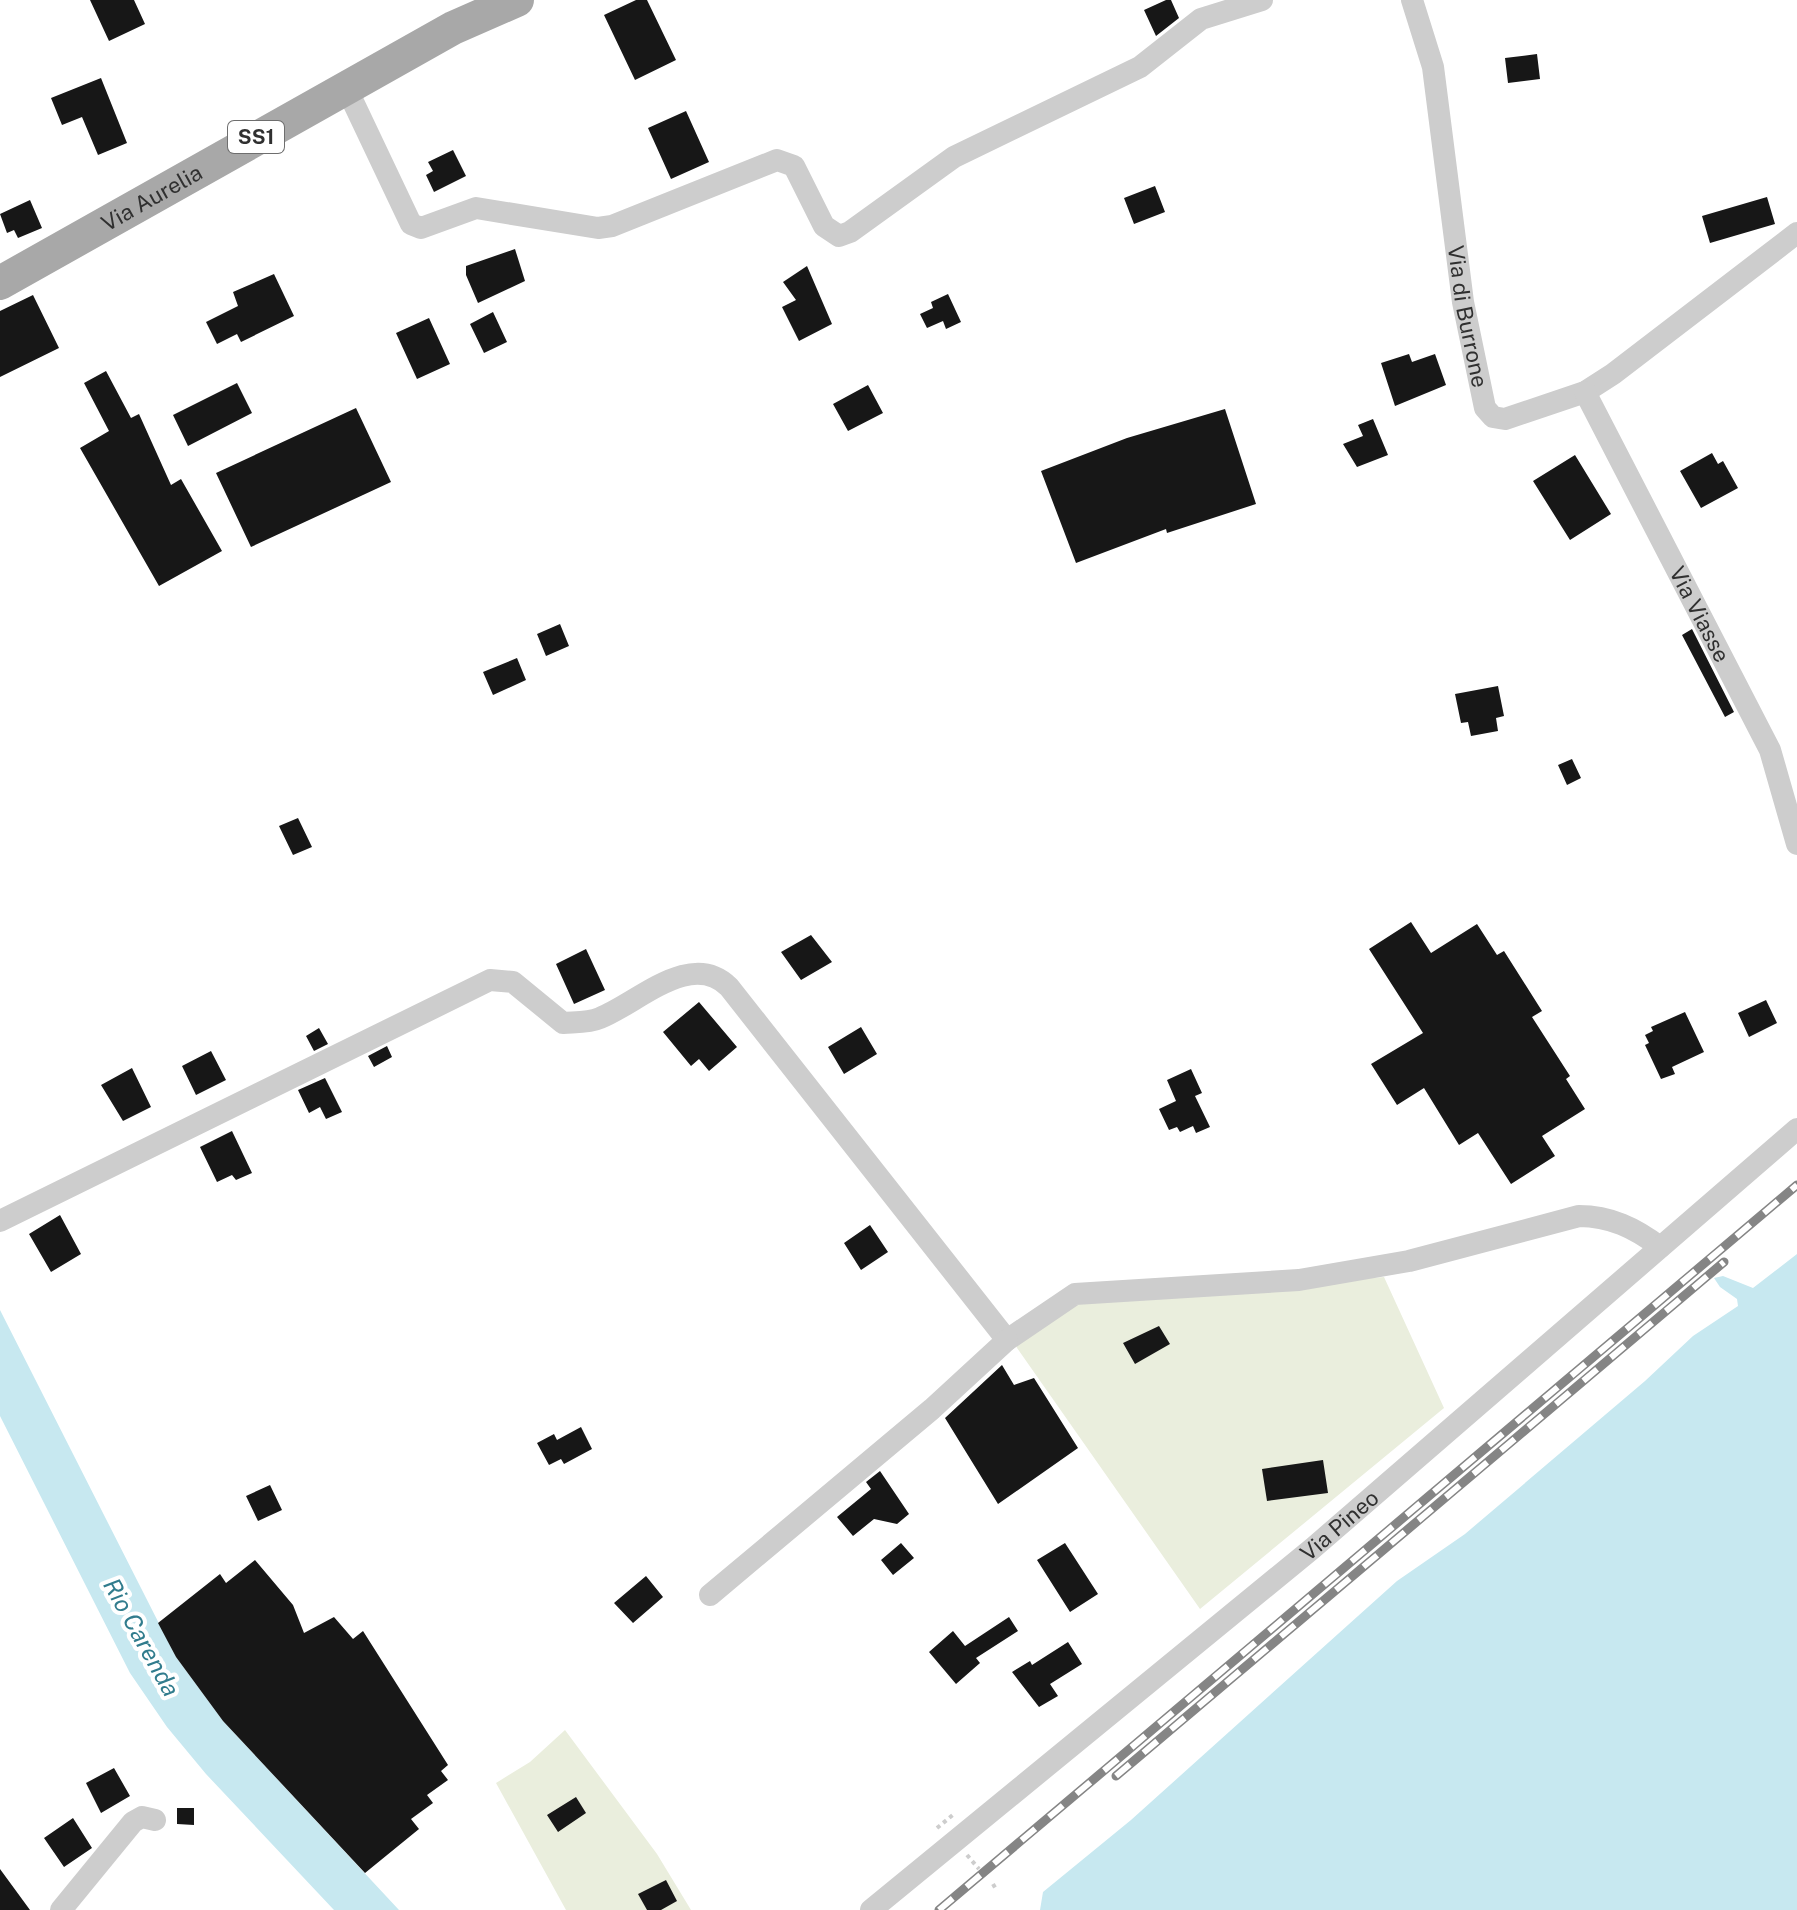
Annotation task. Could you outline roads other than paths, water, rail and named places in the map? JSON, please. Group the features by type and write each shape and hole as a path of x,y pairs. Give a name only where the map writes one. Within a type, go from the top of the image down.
{"main road":[{"name":"Via Aurelia","path":"0,283 453,28 517,0"}],"street":[{"path":"346,87 411,224 421,228 476,208 598,228 612,226 777,160 794,166 824,226 833,234 850,232 954,157 1140,67 1201,19 1262,0"},
{"name":"Via di Burrone","path":"1412,0 1433,67 1463,302 1485,408 1493,417 1505,419 1585,392 1797,233"},
{"name":"Via Viasse","path":"1585,392 1770,750 1797,844"},
{"path":"0,1221 490,980 513,982 563,1023 597,1020 678,977 700,972 711,974 729,987 1007,1340"},
{"name":"Via Pineo","path":"871,1910 1313,1548 1797,1129"},
{"path":"710,1595 932,1409 1007,1340 1075,1294 1299,1280 1409,1261 1579,1216 1602,1216 1641,1233 1660,1247"},
{"path":"61,1910 133,1822 142,1817 155,1820"}],"water":[{"path":"1797,1254 1797,1910 1040,1910 1043,1892 1131,1820 1397,1581 1465,1534 1645,1381 1693,1336 1738,1306 1737,1299 1720,1287 1714,1278 1723,1276 1753,1288"},
{"name":"Rio Carenda","path":"0,1310 176,1657 223,1721 399,1910 334,1910 206,1774 167,1727 130,1673 0,1416"}],"railway":[{"path":"939,1910 1797,1185"},
{"path":"1116,1776 1724,1262"}]}
